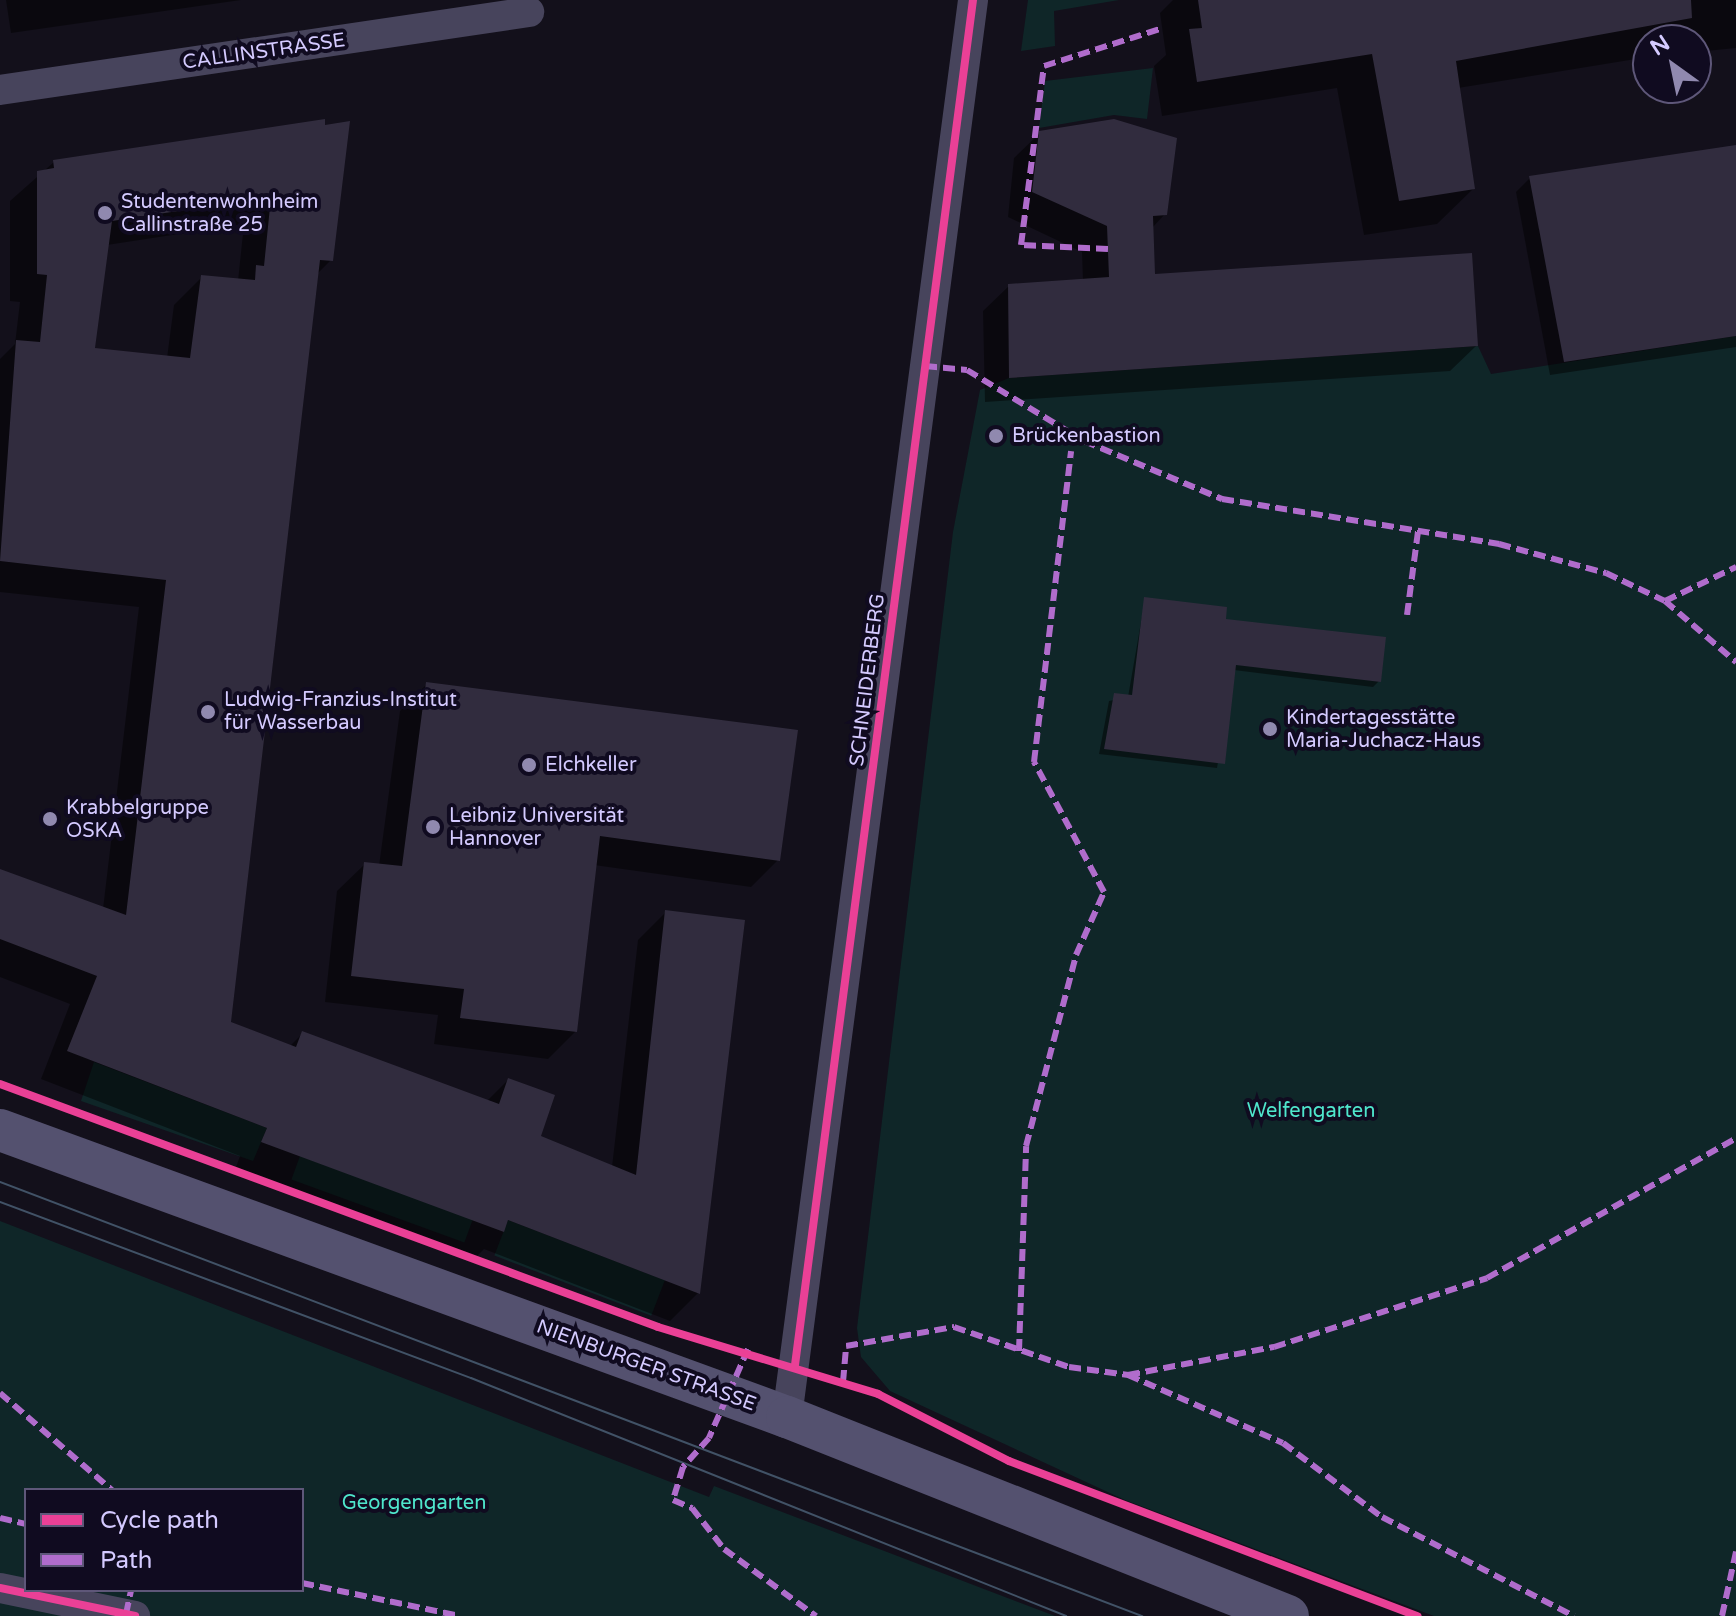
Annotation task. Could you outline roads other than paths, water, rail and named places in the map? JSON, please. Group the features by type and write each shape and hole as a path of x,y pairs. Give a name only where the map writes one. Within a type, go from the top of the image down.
{"street":[{"name":"SCHNEIDERBERG","path":"787,1417 973,0"},
{"name":"CALLINSTRASSE","path":"0,90 529,12"},
{"name":"NIENBURGER STRASSE","path":"0,1130 787,1417 1288,1616"},
{"path":"0,1588 135,1616"}],"tram line":[{"path":"0,1182 1142,1616"},
{"path":"0,1202 471,1378 1066,1616"}],"place":[{"name":"Studentenwohnheim Callinstraße 25","path":"105,213"},
{"name":"Brückenbastion","path":"996,436"},
{"name":"Ludwig-Franzius-Institut für Wasserbau","path":"208,712"},
{"name":"Kindertagesstätte Maria-Juchacz-Haus","path":"1270,729"},
{"name":"Elchkeller","path":"529,765"},
{"name":"Krabbelgruppe OSKA","path":"50,819"},
{"name":"Leibniz Universität Hannover","path":"433,827"}],"park label":[{"name":"Welfengarten","path":"1311,1111"},
{"name":"Georgengarten","path":"414,1503"}]}
